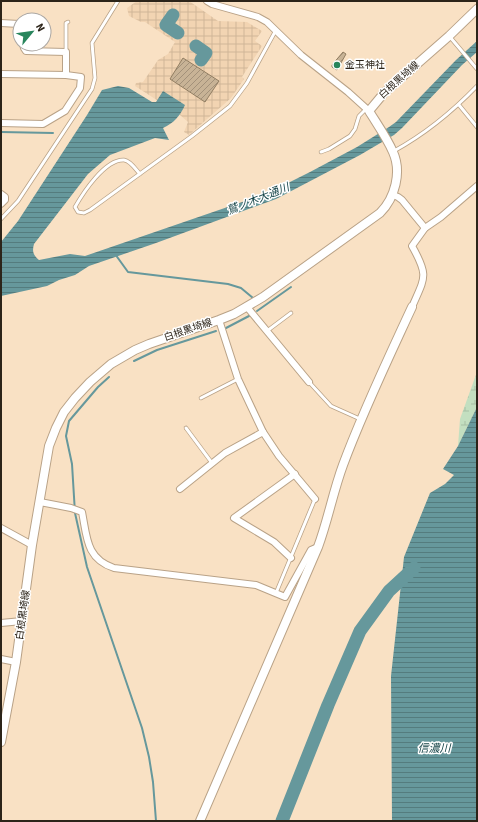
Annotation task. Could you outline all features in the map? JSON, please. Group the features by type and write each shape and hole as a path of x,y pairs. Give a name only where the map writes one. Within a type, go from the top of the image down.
{"main road":[{"name":"白根黒埼線","path":"1,742 16,662 32,545 49,446 64,412 90,382 111,364 135,350 149,344 219,320 247,306 380,213 393,195 397,167 396,158 368,110 384,93 450,37 477,9"},
{"path":"200,821 318,547 343,465 412,307"}],"street":[{"path":"207,1 212,4 258,17 267,22 301,55 348,92 368,110"},
{"path":"1,23 12,24"},
{"path":"52,52 66,52 66,75"},
{"path":"1,74 66,75 81,78 80,88 65,111 43,124 1,123"},
{"path":"412,307 423,282 424,273 421,262 412,246 425,228 441,217 477,186"},
{"path":"1,194 5,197 5,200 1,204"},
{"path":"393,195 402,200 425,228"},
{"path":"247,306 309,382"},
{"path":"219,320 238,379 263,432 279,456 315,499"},
{"path":"180,489 225,453 263,432"},
{"path":"291,558 274,542 234,518 295,474"},
{"path":"40,502 71,508 82,512 90,549 100,562 114,568 256,585 285,597 311,550 318,547"},
{"path":"1,528 32,545"},
{"path":"1,623 22,621"},
{"path":"1,659 16,662"}],"lane":[{"path":"1,219 18,201 92,89 95,78 92,43 117,2 113,1"},
{"path":"66,52 66,23 68,22"},
{"path":"140,174 129,162 123,160 115,162 102,172 84,192 75,208 78,212 84,213 90,210 140,174 230,106 246,83 276,30"},
{"path":"450,37 477,69"},
{"path":"392,149 414,140 459,105 477,86"},
{"path":"459,105 477,127"},
{"path":"321,152 329,149 350,136 355,129 359,116 368,110"},
{"path":"267,331 290,313"},
{"path":"201,398 238,379"},
{"path":"309,382 331,406 362,420"},
{"path":"186,428 212,463"},
{"path":"276,593 315,499"}],"shaded area":[{"path":"137,1 189,1 218,21 247,22 262,31 255,41 262,46 242,77 244,79 231,98 189,135 184,132 188,122 180,115 135,86 136,83 143,82 158,60 168,54 175,42 145,22 141,22 129,16 127,8"}],"green space":[{"path":"477,372 477,407 458,446 460,419"}],"water":[{"name":"鷲ノ木大通川","path":"477,41 477,52 462,65 402,128 394,135 360,155 276,199 89,266 75,275 47,286 1,296 1,242 18,221 102,90 118,86 129,88 152,102 156,102 163,91 185,105 176,119 163,128 169,140 155,138 110,155 88,174 34,244 34,253 39,260 70,254 85,256 248,200 272,191 310,172 357,147 396,122 456,60"},
{"name":"信濃川","path":"477,407 477,821 392,821 391,676 404,557 430,493 445,484 454,475 443,469 458,446"}],"building":[{"path":"343,52 346,54 337,70 332,67 332,65"},
{"path":"183,58 219,81 205,102 170,79"}],"waterway":[{"path":"173,15 166,25 178,33"},
{"path":"196,46 206,53 201,60"},
{"path":"1,132 53,133"},
{"path":"115,254 128,272 228,284 241,288 253,298"},
{"path":"257,311 291,287"},
{"path":"226,328 249,316"},
{"path":"134,361 157,350 216,331"},
{"path":"109,377 98,387 69,421 66,436 72,464 75,513 87,567 142,728 153,782 156,821"},
{"name":"信濃川","path":"282,821 328,705 360,631 389,591 414,568"}],"place":[{"name":"金玉神社","path":"337,65"}]}
